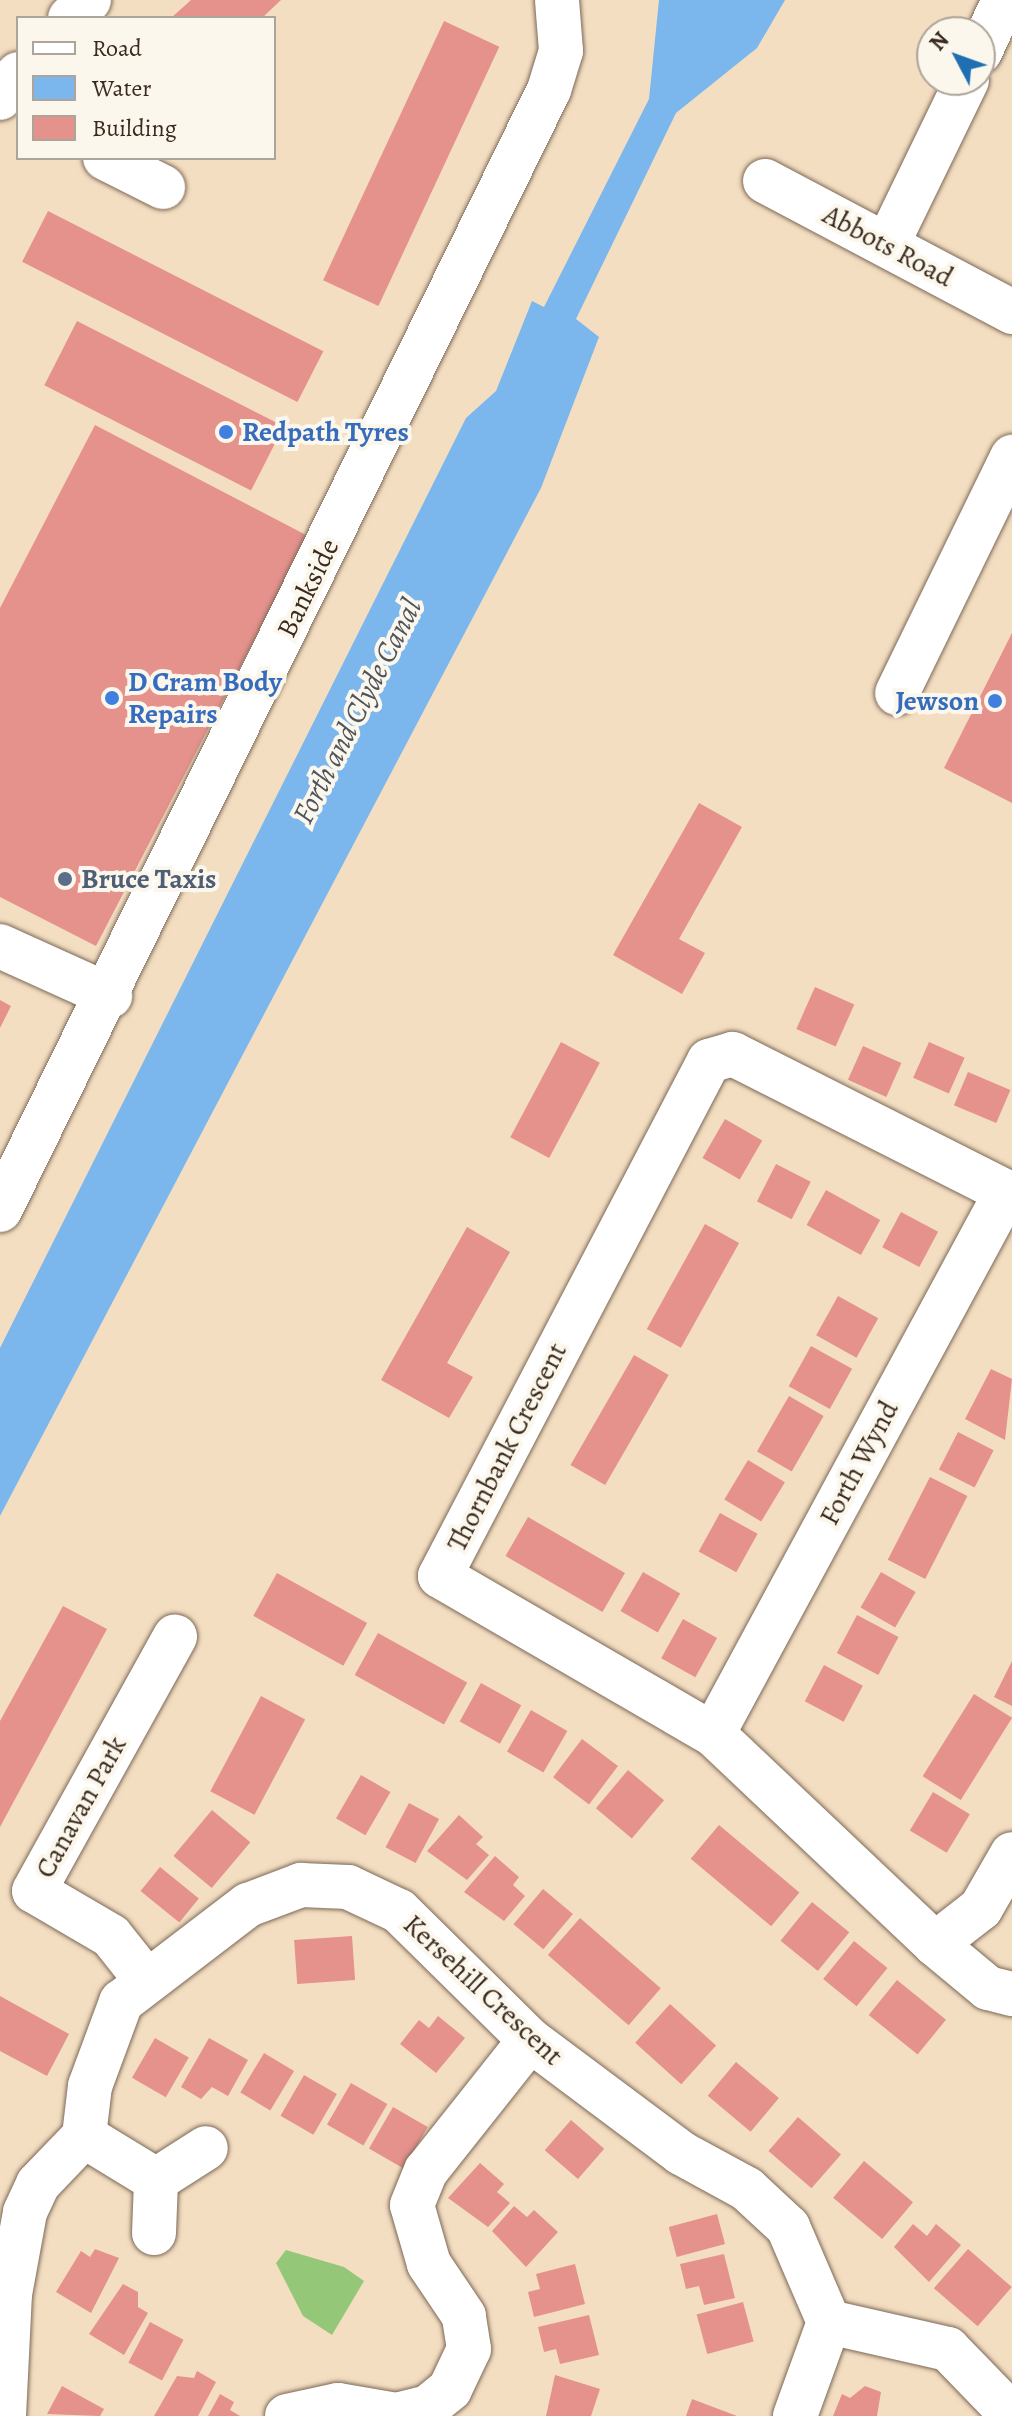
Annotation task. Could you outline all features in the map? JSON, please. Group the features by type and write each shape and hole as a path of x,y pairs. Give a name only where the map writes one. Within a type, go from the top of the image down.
{"street":[{"path":"72,16 89,0"},
{"name":"Bankside","path":"0,1210 110,996 549,90 567,5"},
{"path":"0,98 16,77"},
{"path":"887,245 959,96"},
{"path":"109,160 163,187"},
{"name":"Abbots Road","path":"765,181 1012,312"},
{"path":"897,693 1012,457"},
{"path":"0,946 110,996"},
{"name":"Forth Wynd","path":"713,1734 1009,1193 733,1054"},
{"name":"Thornbank Crescent","path":"713,1734 440,1576 709,1061 733,1054"},
{"name":"Canavan Park","path":"146,1980 111,1936 34,1891 175,1637"},
{"path":"713,1734 935,1944 988,1988 1012,1994"},
{"path":"935,1944 981,1908 1012,1854"},
{"name":"Kersehill Crescent","path":"84,2136 90,2086 111,2023 146,1980 248,1905 301,1885 348,1887 399,1911 530,2040 681,2153 747,2189 788,2227 829,2322"},
{"path":"287,2416 338,2405 396,2415 428,2407 450,2389 469,2349 464,2316 429,2264 412,2205 426,2171 530,2040"},
{"path":"4,2416 5,2293 38,2184 84,2136 156,2180"},
{"path":"156,2180 206,2148"},
{"path":"154,2233 156,2180"},
{"path":"795,2416 829,2322 948,2349 1012,2415"}],"green space":[{"path":"286,2250 344,2267 364,2281 332,2335 303,2316 276,2263"}],"water":[{"name":"Forth and Clyde Canal","path":"659,0 785,0 757,48 676,113 576,319 599,337 541,488 0,1516 0,1348 466,418 496,391 532,301 544,307 649,99"}],"building":[{"path":"191,0 281,0 264,16 173,16"},
{"path":"444,21 499,47 378,306 323,280"},
{"path":"48,211 323,351 297,402 22,262"},
{"path":"77,321 284,426 251,490 44,385"},
{"name":"D Cram Body Repairs","path":"95,425 308,536 96,946 0,897 0,608"},
{"name":"Jewson","path":"1012,633 1012,803 944,768"},
{"path":"699,803 742,827 679,939 705,953 682,994 613,955"},
{"path":"815,987 854,1004 836,1047 796,1029"},
{"path":"0,1000 11,1006 0,1028"},
{"path":"561,1042 600,1063 549,1158 510,1137"},
{"path":"929,1042 965,1058 949,1093 913,1078"},
{"path":"863,1046 901,1063 886,1097 848,1080"},
{"path":"968,1072 1010,1090 996,1123 954,1105"},
{"path":"725,1119 762,1140 740,1179 702,1158"},
{"path":"776,1164 811,1182 792,1219 757,1201"},
{"path":"826,1190 880,1220 861,1255 807,1225"},
{"path":"901,1212 938,1232 919,1267 882,1247"},
{"path":"705,1224 739,1243 681,1348 647,1329"},
{"path":"467,1227 510,1252 447,1363 473,1377 449,1418 381,1380"},
{"path":"838,1296 878,1318 856,1358 816,1335"},
{"path":"811,1346 852,1369 830,1409 789,1386"},
{"path":"634,1355 669,1375 605,1485 570,1465"},
{"path":"991,1369 1012,1379 1005,1440 965,1419"},
{"path":"789,1396 824,1416 792,1471 757,1451"},
{"path":"958,1432 994,1450 975,1488 939,1469"},
{"path":"748,1460 785,1482 761,1522 724,1499"},
{"path":"930,1477 967,1496 925,1579 888,1560"},
{"path":"720,1513 758,1534 736,1572 699,1551"},
{"path":"528,1517 625,1573 602,1612 506,1556"},
{"path":"643,1572 680,1594 658,1632 620,1611"},
{"path":"881,1572 916,1592 895,1628 860,1608"},
{"path":"277,1573 367,1623 343,1666 253,1616"},
{"path":"63,1606 107,1629 0,1827 0,1721"},
{"path":"857,1615 898,1637 878,1675 837,1653"},
{"path":"683,1619 717,1638 695,1677 661,1658"},
{"path":"378,1633 467,1682 444,1724 355,1675"},
{"path":"1012,1661 1012,1706 994,1697"},
{"path":"824,1665 863,1686 844,1722 805,1701"},
{"path":"481,1683 521,1705 500,1744 460,1721"},
{"path":"974,1694 1012,1718 961,1800 923,1776"},
{"path":"261,1696 305,1719 254,1815 210,1791"},
{"path":"531,1710 567,1731 543,1773 507,1752"},
{"path":"582,1739 618,1766 589,1804 553,1777"},
{"path":"628,1770 664,1800 632,1839 596,1808"},
{"path":"361,1775 390,1792 365,1835 336,1818"},
{"path":"933,1792 970,1814 947,1853 910,1831"},
{"path":"409,1803 439,1819 416,1863 386,1847"},
{"path":"212,1810 250,1842 212,1888 173,1856"},
{"path":"459,1815 483,1837 476,1844 489,1855 467,1880 427,1851"},
{"path":"719,1825 799,1892 771,1926 691,1859"},
{"path":"495,1856 519,1877 513,1885 525,1896 504,1921 464,1892"},
{"path":"160,1867 199,1898 179,1923 140,1891"},
{"path":"543,1889 573,1914 543,1949 513,1924"},
{"path":"812,1902 849,1932 818,1971 781,1941"},
{"path":"580,1918 661,1988 629,2025 548,1955"},
{"path":"352,1936 355,1980 297,1984 294,1940"},
{"path":"854,1941 887,1968 857,2006 823,1979"},
{"path":"897,1980 946,2020 918,2055 869,2015"},
{"path":"0,1996 69,2034 47,2076 0,2051"},
{"path":"670,2004 716,2045 681,2084 635,2043"},
{"path":"438,2016 465,2038 436,2073 400,2044 419,2020 429,2028"},
{"path":"155,2038 189,2058 166,2097 132,2078"},
{"path":"209,2038 248,2060 228,2096 212,2087 201,2099 181,2087"},
{"path":"264,2053 294,2071 270,2110 240,2092"},
{"path":"736,2062 779,2098 751,2132 708,2096"},
{"path":"304,2075 337,2094 313,2135 281,2116"},
{"path":"351,2083 387,2104 363,2146 327,2125"},
{"path":"393,2107 428,2127 404,2169 369,2149"},
{"path":"798,2117 841,2154 811,2188 768,2151"},
{"path":"571,2120 604,2149 578,2179 545,2150"},
{"path":"864,2161 913,2202 882,2239 833,2198"},
{"path":"480,2163 504,2184 497,2192 510,2203 488,2227 448,2198"},
{"path":"514,2206 527,2217 534,2210 558,2232 526,2267 492,2231"},
{"path":"717,2214 725,2244 677,2257 669,2227"},
{"path":"913,2224 927,2236 936,2224 961,2245 929,2282 894,2247"},
{"path":"95,2249 119,2258 91,2313 56,2292 81,2251 90,2257"},
{"path":"968,2249 1012,2287 978,2326 934,2288"},
{"path":"724,2254 735,2298 704,2305 699,2286 686,2289 680,2264"},
{"path":"575,2264 585,2304 534,2317 528,2292 540,2289 536,2274"},
{"path":"123,2284 138,2292 138,2307 148,2313 124,2355 89,2334"},
{"path":"743,2302 754,2342 707,2354 697,2314"},
{"path":"589,2315 599,2355 560,2364 556,2349 544,2352 538,2327"},
{"path":"150,2322 184,2340 162,2380 128,2363"},
{"path":"197,2371 216,2382 198,2416 154,2416 177,2376 194,2378"},
{"path":"555,2375 600,2389 591,2416 546,2416"},
{"path":"62,2386 104,2409 100,2416 47,2414"},
{"path":"865,2386 881,2392 877,2416 833,2416 842,2394 850,2398"},
{"path":"220,2394 234,2402 230,2410 240,2416 208,2416"},
{"path":"692,2399 737,2416 686,2416"}],"place":[{"name":"Redpath Tyres","path":"226,432"},
{"name":"D Cram Body Repairs","path":"112,698"},
{"name":"Jewson","path":"995,701"},
{"name":"Bruce Taxis","path":"65,879"}]}
